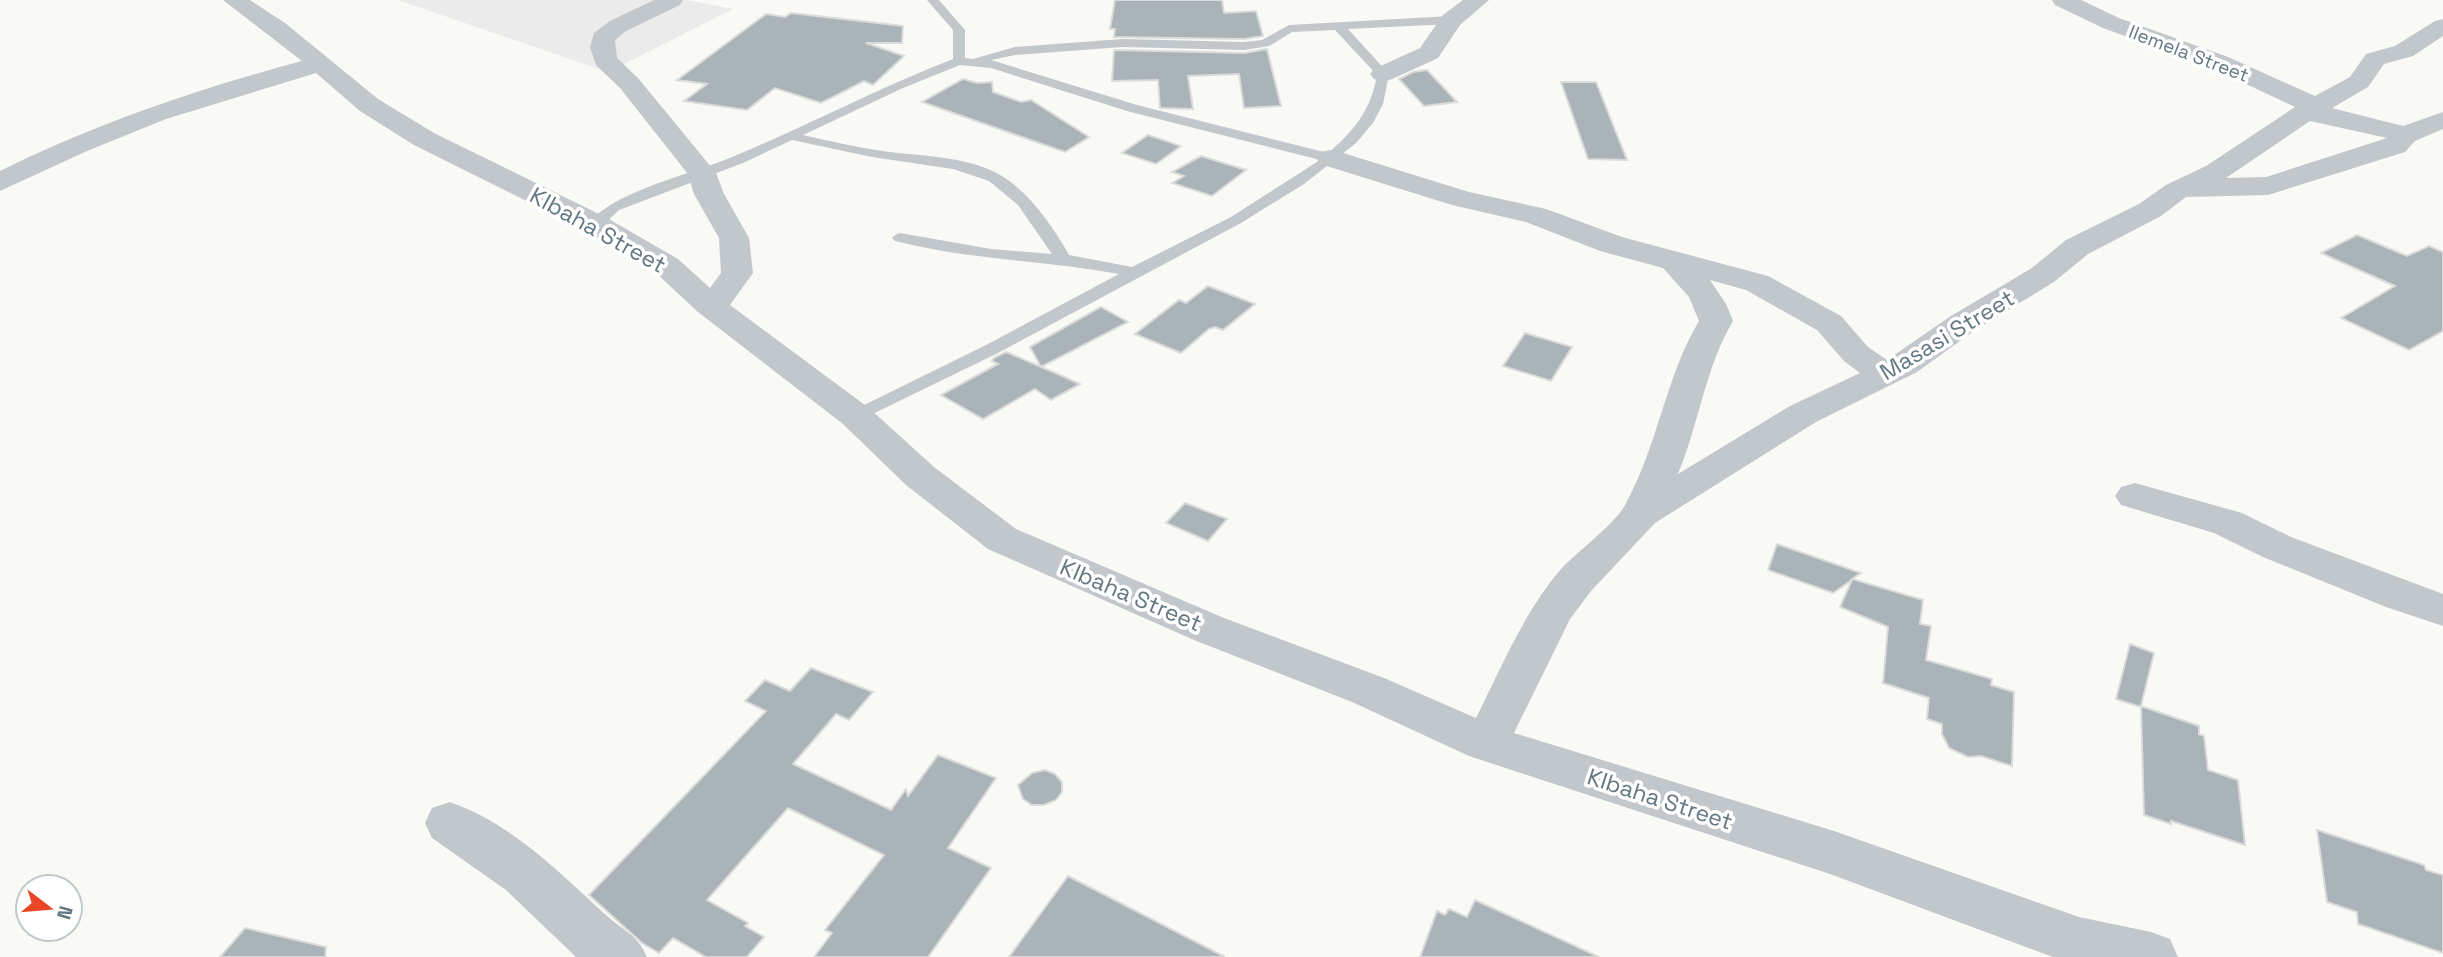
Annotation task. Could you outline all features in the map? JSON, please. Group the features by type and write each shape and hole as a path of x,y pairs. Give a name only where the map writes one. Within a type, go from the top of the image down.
{"street":[{"name":"KIbaha Street","path":"234,0 277,28 369,105 424,139 596,224 667,266 710,305 856,416 920,476 1002,539 1209,629 1368,690 1486,743 1834,853 2078,950 2151,957"},
{"path":"672,0 618,26 603,38 602,47 605,60 629,83 702,173 709,194 734,238 737,273 732,284 710,305"},
{"path":"1383,74 1429,53 1451,20 1478,0"},
{"name":"Ilemela Street","path":"2063,0 2111,23 2219,62 2319,111 2443,146"},
{"name":"Masasi Street","path":"1486,743 1552,612 1576,580 1641,514 1803,414 1905,365 1963,323 2018,292 2077,247 2228,165 2253,145 2319,111 2359,82 2364,77 2368,64 2375,59 2404,51 2443,26"},
{"path":"0,182 52,155 172,108 255,81 321,64"},
{"path":"2187,187 2268,186 2395,146 2407,134 2443,120"},
{"path":"0,162 52,155"},
{"path":"1329,158 1462,199 1535,215 1611,244 1744,279 1787,298 1829,323 1856,354 1885,375"},
{"path":"1641,514 1674,441 1700,348 1716,321 1714,311 1697,284 1675,262"},
{"path":"2135,496 2228,523 2289,552 2443,610"},
{"path":"450,823 509,860 550,895 601,947 620,957"}],"lane":[{"path":"933,0 959,30 965,61"},
{"path":"596,224 614,207 660,192 738,160 898,85 965,61 1015,51 1122,43 1254,45 1265,43 1289,29 1451,20"},
{"path":"856,416 1014,338 1133,272 1151,265 1251,210 1329,158 1368,120 1379,96 1383,74 1338,26"},
{"path":"965,61 1026,73 1142,111 1329,158"},
{"path":"798,138 866,152 945,163 995,178 1020,199 1054,239 1063,259"},
{"path":"900,239 991,254 1063,259 1133,272"}],"shaded area":[{"path":"398,0 686,0 733,9 608,72"}],"building":[{"path":"1115,0 1222,0 1224,13 1256,11 1263,36 1244,39 1114,37 1115,29 1110,29"},
{"path":"791,13 903,26 902,43 866,43 904,56 873,85 864,81 821,103 775,88 747,110 684,101 707,84 677,80 766,14 785,17"},
{"path":"1267,49 1281,106 1244,108 1239,74 1188,76 1193,109 1160,108 1158,80 1112,81 1114,50 1244,53"},
{"path":"1427,70 1457,102 1424,106 1399,79 1413,72"},
{"path":"963,79 977,83 992,82 993,92 1021,102 1031,100 1089,137 1065,152 922,102"},
{"path":"1561,82 1596,82 1627,160 1588,159"},
{"path":"1148,135 1181,146 1156,164 1122,153"},
{"path":"1201,156 1246,170 1212,196 1172,183 1184,176 1172,172"},
{"path":"2357,235 2407,256 2429,246 2443,252 2443,331 2409,350 2341,318 2395,286 2321,253"},
{"path":"1208,286 1255,304 1223,330 1215,327 1209,329 1181,353 1135,334 1179,300 1186,303"},
{"path":"1101,307 1128,322 1041,367 1030,347"},
{"path":"1525,333 1572,347 1551,381 1503,366"},
{"path":"1006,352 1080,384 1051,400 1035,389 983,419 941,395 998,364 992,361"},
{"path":"1185,503 1227,519 1208,541 1166,523"},
{"path":"1777,544 1861,573 1852,579 1923,600 1920,624 1931,626 1926,660 1992,679 1991,685 2014,692 2012,766 1981,756 1968,757 1949,748 1942,734 1942,724 1927,719 1929,698 1883,683 1888,627 1840,607 1852,580 1833,593 1768,570"},
{"path":"2130,644 2154,653 2141,706 2199,726 2199,734 2204,736 2208,770 2238,780 2245,845 2144,815 2141,707 2116,699"},
{"path":"811,668 873,692 849,720 836,714 793,764 891,810 906,789 908,796 938,755 996,778 948,848 991,868 928,957 814,957 832,933 825,930 884,855 788,808 707,900 748,923 745,926 764,937 747,957 706,957 673,938 659,953 642,943 589,895 766,711 745,701 765,680 790,691"},
{"path":"1045,770 1055,774 1062,782 1062,792 1056,800 1044,805 1032,805 1023,799 1018,785 1032,773"},
{"path":"2317,830 2424,865 2426,870 2443,875 2443,953 2358,924 2357,912 2327,902"},
{"path":"1068,876 1225,957 1009,957"},
{"path":"1475,900 1599,957 1420,957 1437,911 1445,915 1449,909 1467,917"},
{"path":"245,928 326,947 325,957 220,957"}]}
